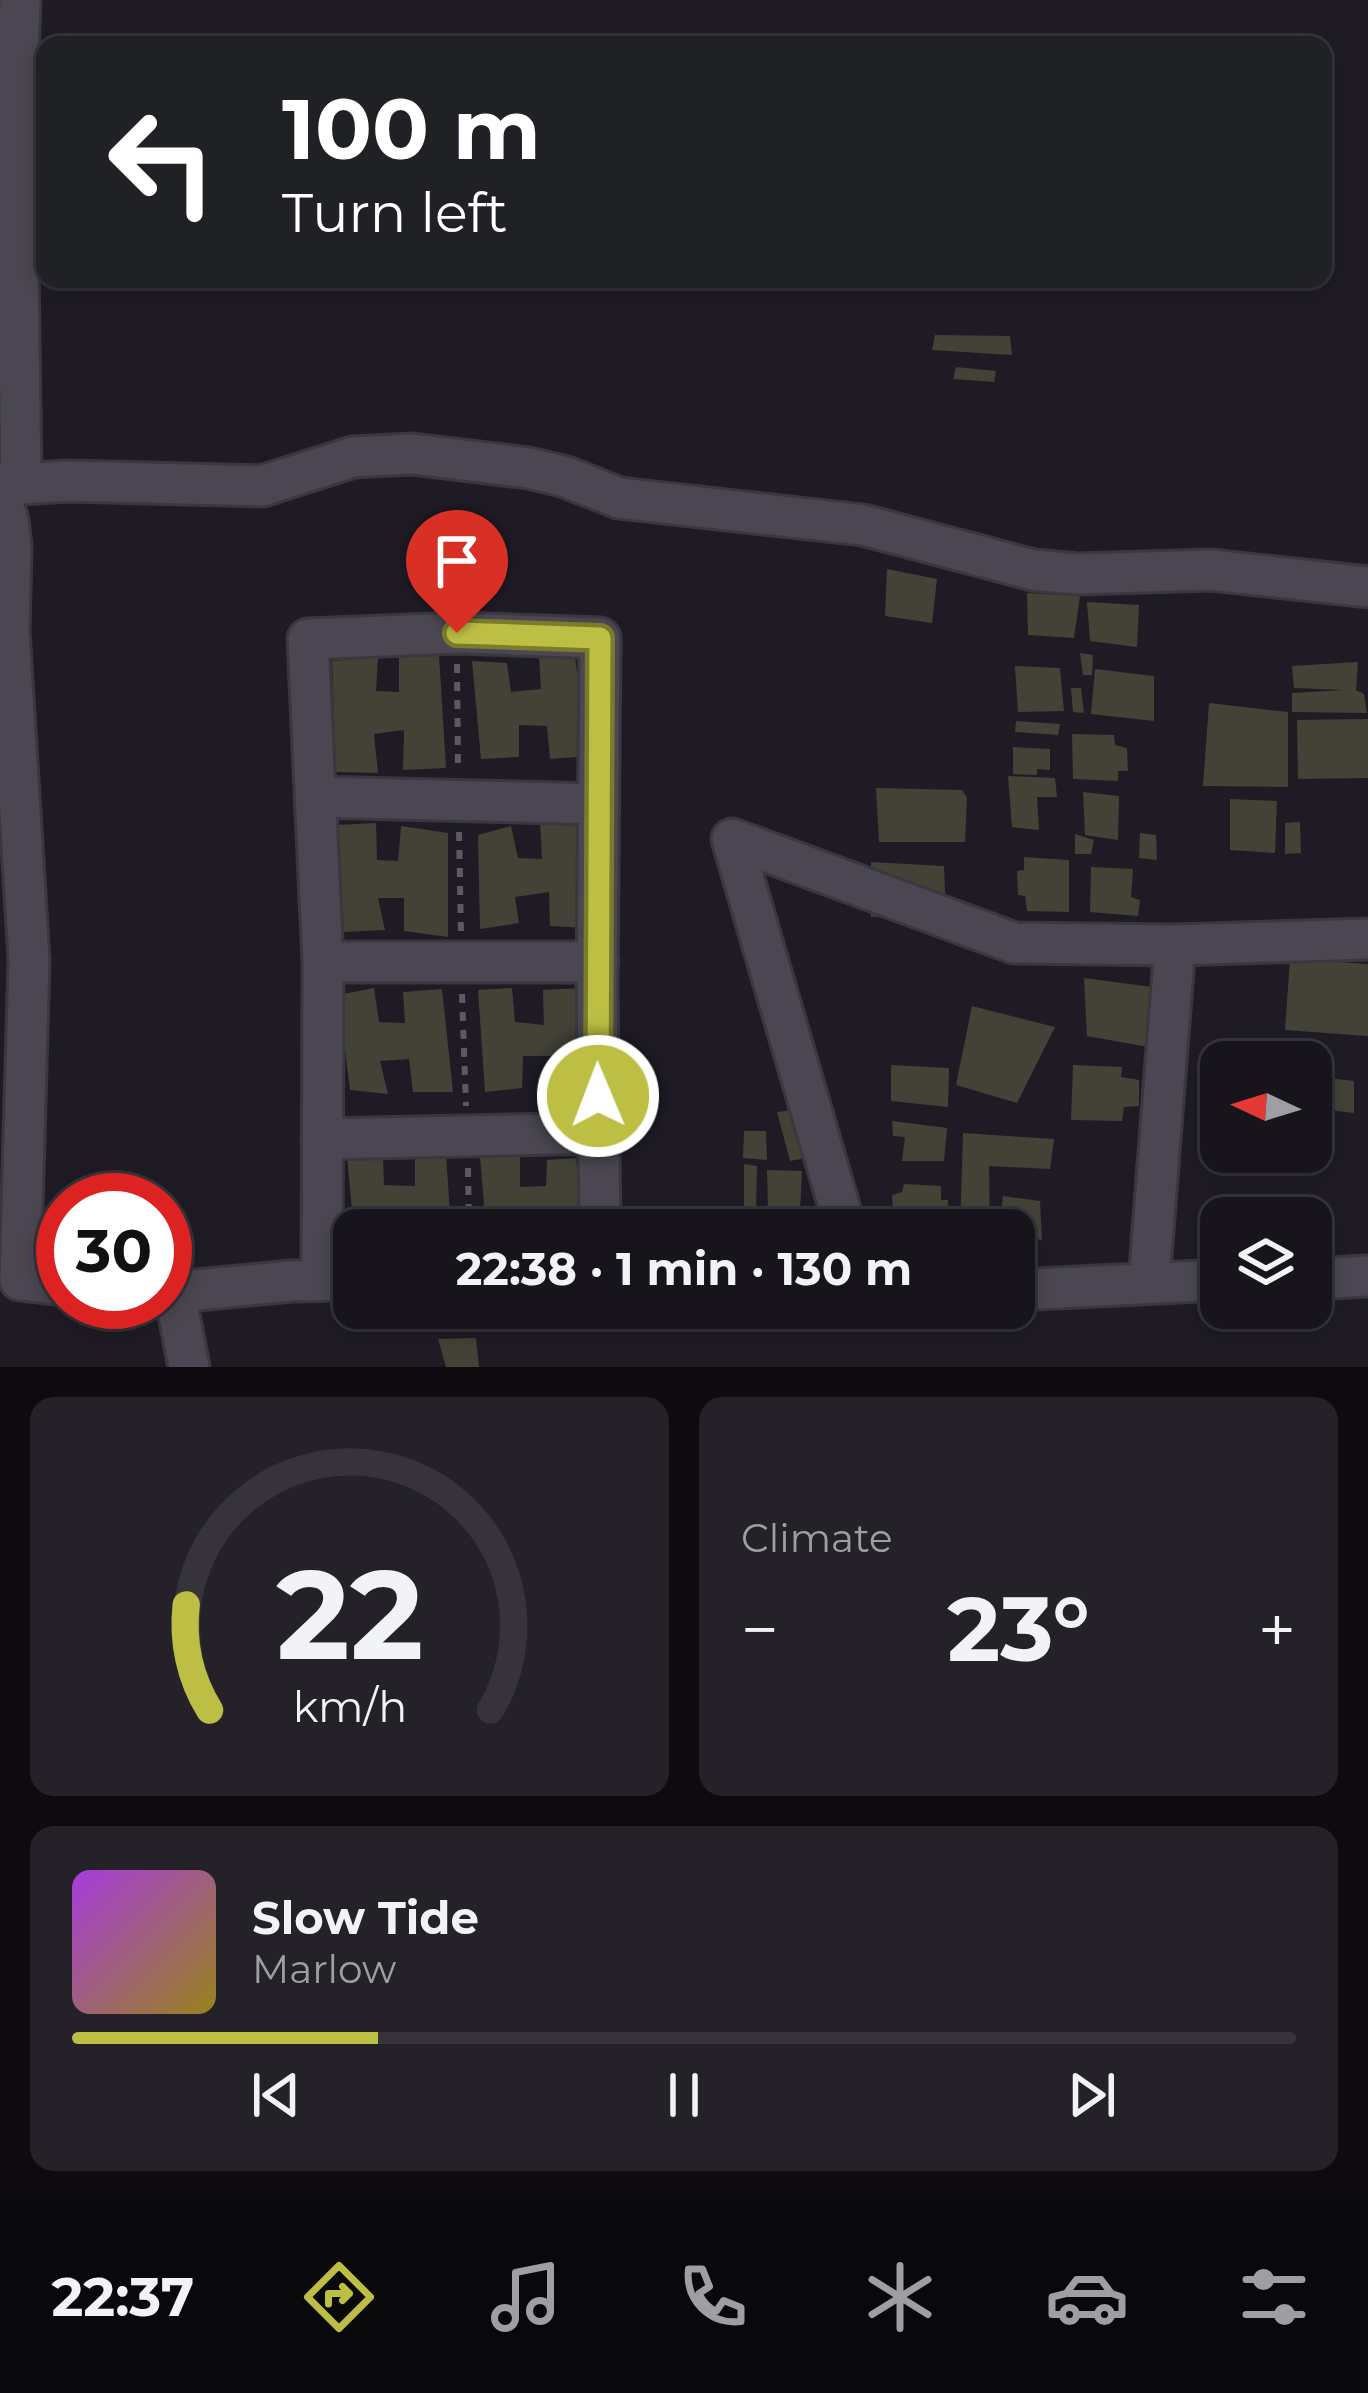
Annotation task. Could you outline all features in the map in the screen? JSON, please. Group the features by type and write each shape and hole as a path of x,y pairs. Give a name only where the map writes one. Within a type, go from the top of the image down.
{"street":[{"path":"10,1281 29,960 9,632 7,489 20,0"},
{"path":"7,489 68,481 262,486 353,457 412,454 529,468 619,498 863,525 1033,570 1076,574 1211,570 1368,587"},
{"path":"333,1236 322,1139 323,962 308,639 457,633 600,638 600,1209"},
{"path":"315,797 599,804"},
{"path":"840,1209 732,839 1014,943 1175,945 1368,939"},
{"path":"1149,1282 1175,945"},
{"path":"323,962 598,962"},
{"path":"322,1139 599,1133"},
{"path":"1332,1279 1368,1276"},
{"path":"192,1292 333,1280"},
{"path":"1035,1289 1200,1281"},
{"path":"179,1329 189,1367"}],"building":[{"path":"935,335 1010,336 1012,355 932,350"},
{"path":"956,367 996,371 994,382 953,379"},
{"path":"887,569 937,579 932,623 885,616"},
{"path":"1027,593 1080,596 1074,638 1028,635"},
{"path":"1087,602 1139,605 1137,647 1090,641"},
{"path":"1080,653 1093,655 1092,675 1083,675"},
{"path":"439,655 446,768 403,770 404,730 374,734 378,773 336,772 332,661 378,657 376,691 399,692 399,657"},
{"path":"539,657 575,657 588,756 550,759 547,726 519,725 519,757 481,759 472,661 507,663 511,692 541,689"},
{"path":"1358,662 1356,690 1364,694 1367,713 1292,712 1292,693 1344,690 1294,688 1292,666"},
{"path":"1015,666 1060,668 1064,711 1018,712"},
{"path":"1095,669 1154,676 1154,721 1091,714"},
{"path":"1071,688 1081,688 1084,713 1073,712"},
{"path":"1209,703 1288,712 1288,787 1203,786"},
{"path":"1368,719 1368,778 1298,779 1297,720"},
{"path":"1016,721 1060,724 1058,735 1015,732"},
{"path":"1072,734 1114,735 1115,745 1127,748 1128,771 1118,771 1118,781 1073,779"},
{"path":"1013,747 1050,749 1050,770 1013,774"},
{"path":"1008,776 1055,778 1057,797 1037,797 1039,830 1012,827"},
{"path":"876,788 962,790 967,798 965,842 879,842"},
{"path":"1083,792 1119,796 1118,840 1085,835"},
{"path":"1230,799 1277,801 1275,853 1230,850"},
{"path":"540,822 576,826 587,928 550,926 549,892 515,897 519,923 480,929 478,835 511,826 518,858 542,859"},
{"path":"1300,822 1301,853 1285,854 1285,823"},
{"path":"376,823 377,860 398,861 401,826 448,833 448,937 404,931 404,898 378,898 385,930 344,932 336,825"},
{"path":"1140,833 1156,835 1157,860 1139,858"},
{"path":"1075,834 1094,840 1091,854 1075,854"},
{"path":"1024,857 1069,860 1069,912 1027,911 1025,896 1018,895 1017,871 1024,870"},
{"path":"871,862 944,866 946,915 871,917"},
{"path":"1091,867 1133,869 1131,897 1140,900 1138,916 1090,912"},
{"path":"1290,959 1368,964 1368,1036 1285,1030"},
{"path":"1084,978 1152,987 1148,1047 1087,1036"},
{"path":"374,988 379,1022 405,1023 403,992 442,989 453,1092 413,1092 409,1059 380,1061 388,1094 350,1090 338,995"},
{"path":"512,988 515,1022 544,1025 543,990 583,988 591,1093 552,1090 553,1056 523,1056 522,1088 485,1092 478,990"},
{"path":"972,1006 1055,1027 1017,1103 956,1085"},
{"path":"891,1065 949,1068 948,1107 891,1101"},
{"path":"1073,1065 1122,1067 1121,1077 1139,1080 1139,1106 1124,1107 1122,1121 1071,1120"},
{"path":"1332,1078 1354,1081 1354,1113 1332,1110"},
{"path":"830,1106 838,1152 790,1161 777,1112"},
{"path":"892,1121 947,1128 944,1161 902,1161 905,1137 893,1136"},
{"path":"744,1131 766,1131 767,1160 743,1158"},
{"path":"963,1133 1054,1139 1050,1169 989,1166 990,1209 961,1209"},
{"path":"446,1154 450,1209 352,1209 347,1157 383,1156 384,1185 415,1186 415,1155"},
{"path":"480,1156 520,1156 520,1187 546,1186 547,1160 576,1158 583,1209 484,1209"},
{"path":"744,1164 757,1166 756,1209 744,1208"},
{"path":"767,1170 802,1171 800,1209 768,1209"},
{"path":"904,1184 941,1186 941,1200 948,1200 948,1209 893,1209 892,1195 902,1192"},
{"path":"1003,1196 1040,1201 1042,1240 1035,1239 1035,1209 1001,1209"},
{"path":"476,1338 479,1367 446,1367 438,1339"}],"route":[{"path":"457,633 600,638 598,1096"}]}
